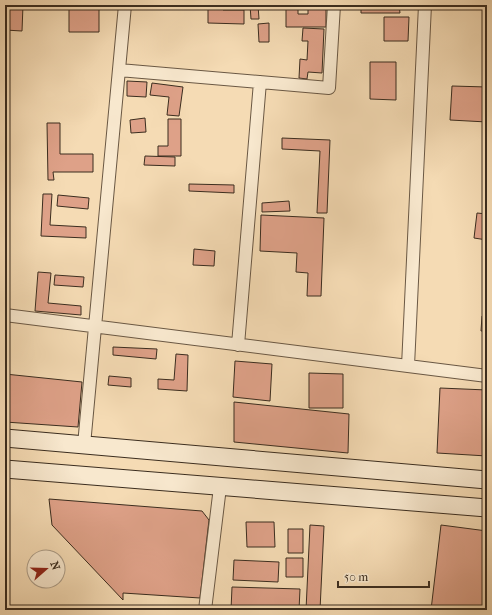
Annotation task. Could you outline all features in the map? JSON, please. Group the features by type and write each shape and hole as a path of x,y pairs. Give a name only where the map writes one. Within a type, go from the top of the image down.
{"main road":[{"path":"5,438 487,480"},
{"path":"5,469 487,508"}],"street":[{"path":"84,446 125,5"},
{"path":"119,70 329,88 334,5"},
{"path":"408,366 425,5"},
{"path":"238,345 260,82"},
{"path":"5,315 96,328 487,376"},
{"path":"205,610 220,486"}],"building":[{"path":"5,5 23,5 22,31 5,30"},
{"path":"69,5 99,5 99,32 69,32"},
{"path":"208,5 223,5 223,10 244,10 244,24 208,23"},
{"path":"250,5 258,5 259,19 251,19"},
{"path":"286,5 298,5 298,14 308,14 308,5 326,5 326,27 286,27"},
{"path":"361,5 399,5 400,13 361,13"},
{"path":"384,17 409,17 408,41 384,41"},
{"path":"269,23 269,42 259,42 258,24"},
{"path":"303,28 324,29 322,73 308,72 307,79 299,78 300,59 307,60 308,41 302,41"},
{"path":"370,62 396,62 396,100 370,99"},
{"path":"127,81 147,82 146,97 127,96"},
{"path":"152,83 183,87 179,116 167,115 169,97 150,95"},
{"path":"452,86 487,87 487,122 450,120"},
{"path":"145,118 146,132 131,133 130,120"},
{"path":"168,119 181,119 181,156 158,156 158,146 168,146"},
{"path":"47,123 60,123 60,154 93,154 93,172 53,172 54,180 48,180"},
{"path":"282,138 330,140 327,213 317,213 320,151 282,149"},
{"path":"145,156 175,157 175,166 144,165"},
{"path":"189,184 234,185 234,193 189,191"},
{"path":"43,194 52,194 50,225 86,227 86,238 41,236"},
{"path":"58,195 89,198 88,209 57,206"},
{"path":"289,201 290,211 262,212 262,203"},
{"path":"477,213 487,214 487,240 474,238"},
{"path":"261,215 324,218 321,296 307,296 308,273 296,272 297,253 260,251"},
{"path":"194,249 215,251 214,266 193,265"},
{"path":"38,272 51,273 48,303 81,306 81,315 35,311"},
{"path":"55,275 84,277 83,287 54,285"},
{"path":"482,316 487,316 487,331 481,331"},
{"path":"113,347 157,349 156,359 113,355"},
{"path":"176,354 188,355 187,391 158,389 158,379 174,380"},
{"path":"235,361 272,364 270,401 233,397"},
{"path":"309,373 343,374 343,408 309,408"},
{"path":"5,374 82,382 78,427 5,422"},
{"path":"109,376 131,378 131,387 108,385"},
{"path":"440,388 487,390 487,456 437,453"},
{"path":"234,402 349,414 348,453 234,442"},
{"path":"49,499 202,511 209,520 200,598 123,593 123,600 52,525"},
{"path":"246,522 274,522 275,547 247,547"},
{"path":"310,525 324,526 320,610 306,610"},
{"path":"441,525 487,531 487,610 431,610"},
{"path":"288,529 303,529 303,553 288,553"},
{"path":"286,558 303,558 303,577 286,577"},
{"path":"234,560 279,562 278,582 233,580"},
{"path":"232,587 300,589 299,610 231,610"}]}
